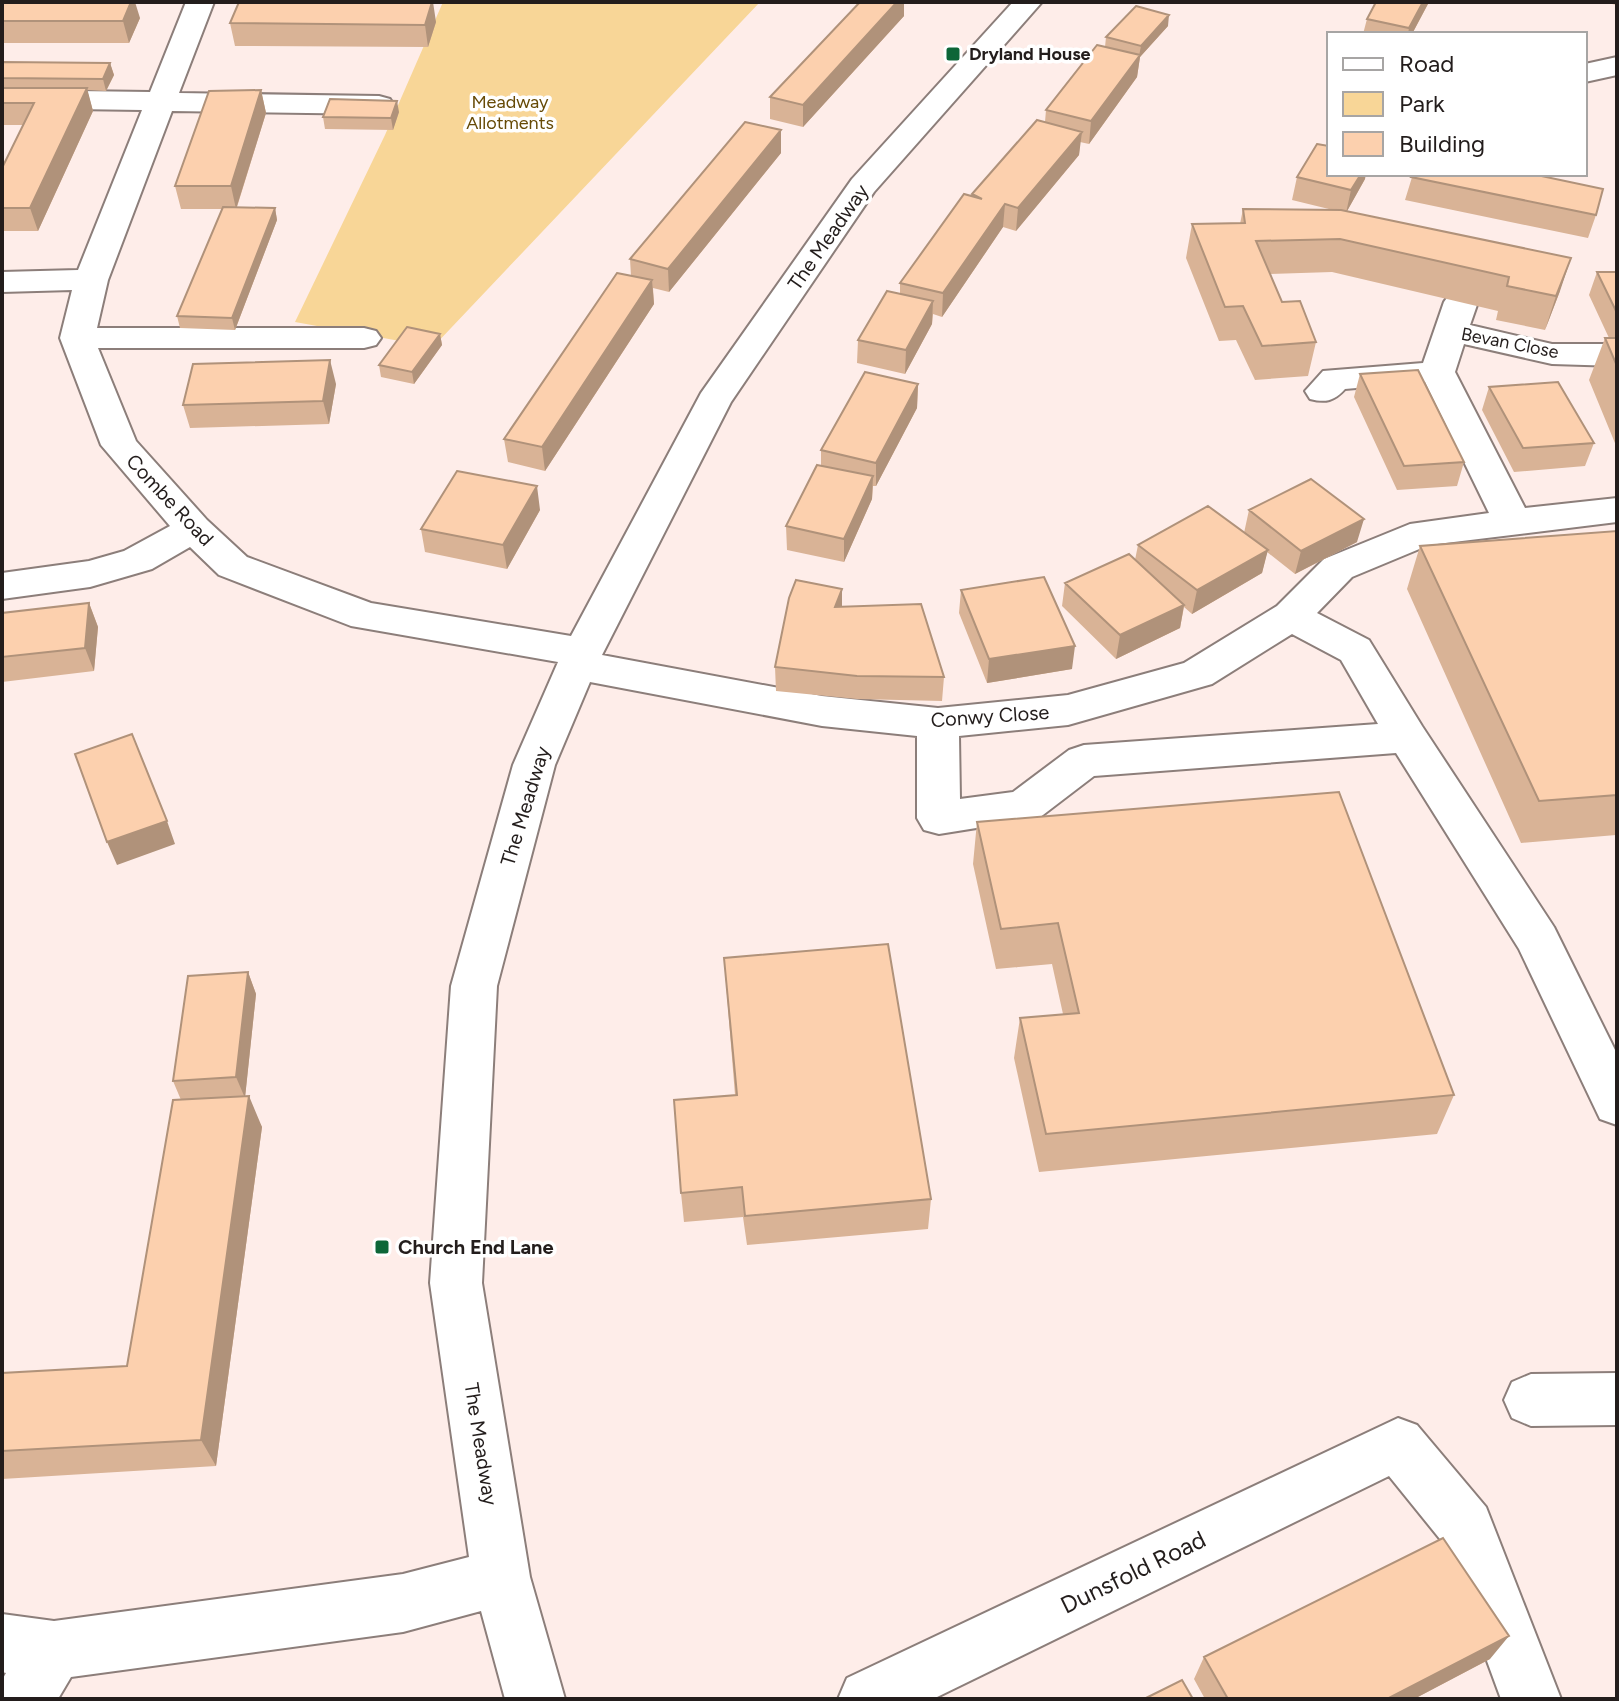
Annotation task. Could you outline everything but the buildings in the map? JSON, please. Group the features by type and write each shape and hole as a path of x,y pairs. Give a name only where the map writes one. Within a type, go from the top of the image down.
{"street":[{"path":"200,2 91,280 77,338 364,338"},
{"name":"The Meadway","path":"535,1699 501,1577 456,1283 474,986 534,765 580,658 714,401 863,186 1028,2"},
{"path":"1587,73 1617,66"},
{"path":"2,99 379,105"},
{"path":"2,282 91,280"},
{"name":"Bevan Close","path":"1437,372 1456,317 1552,354 1617,355"},
{"name":"Combe Road","path":"77,338 119,445 194,529 233,566 365,616 580,658"},
{"path":"1323,391 1335,379 1437,372 1514,524"},
{"name":"Conwy Close","path":"580,658 822,711 938,723 1068,710 1198,674 1291,616 1338,568 1423,533 1617,510"},
{"path":"2,586 90,574 138,560 194,529"},
{"path":"1291,616 1355,650 1407,737 1538,940 1617,1104"},
{"path":"938,723 939,818 1024,807 1084,761 1407,737"},
{"path":"1531,1400 1617,1399"},
{"name":"Dunsfold Road","path":"868,1699 1398,1444 1466,1527 1531,1699"},
{"path":"24,1699 28,1646 403,1603 501,1577"}],"green space":[{"name":"Meadway Allotments","path":"443,2 760,2 433,347 295,322 385,135"}],"place":[{"name":"Dryland House","path":"953,54"},
{"name":"Church End Lane","path":"382,1247"}]}
